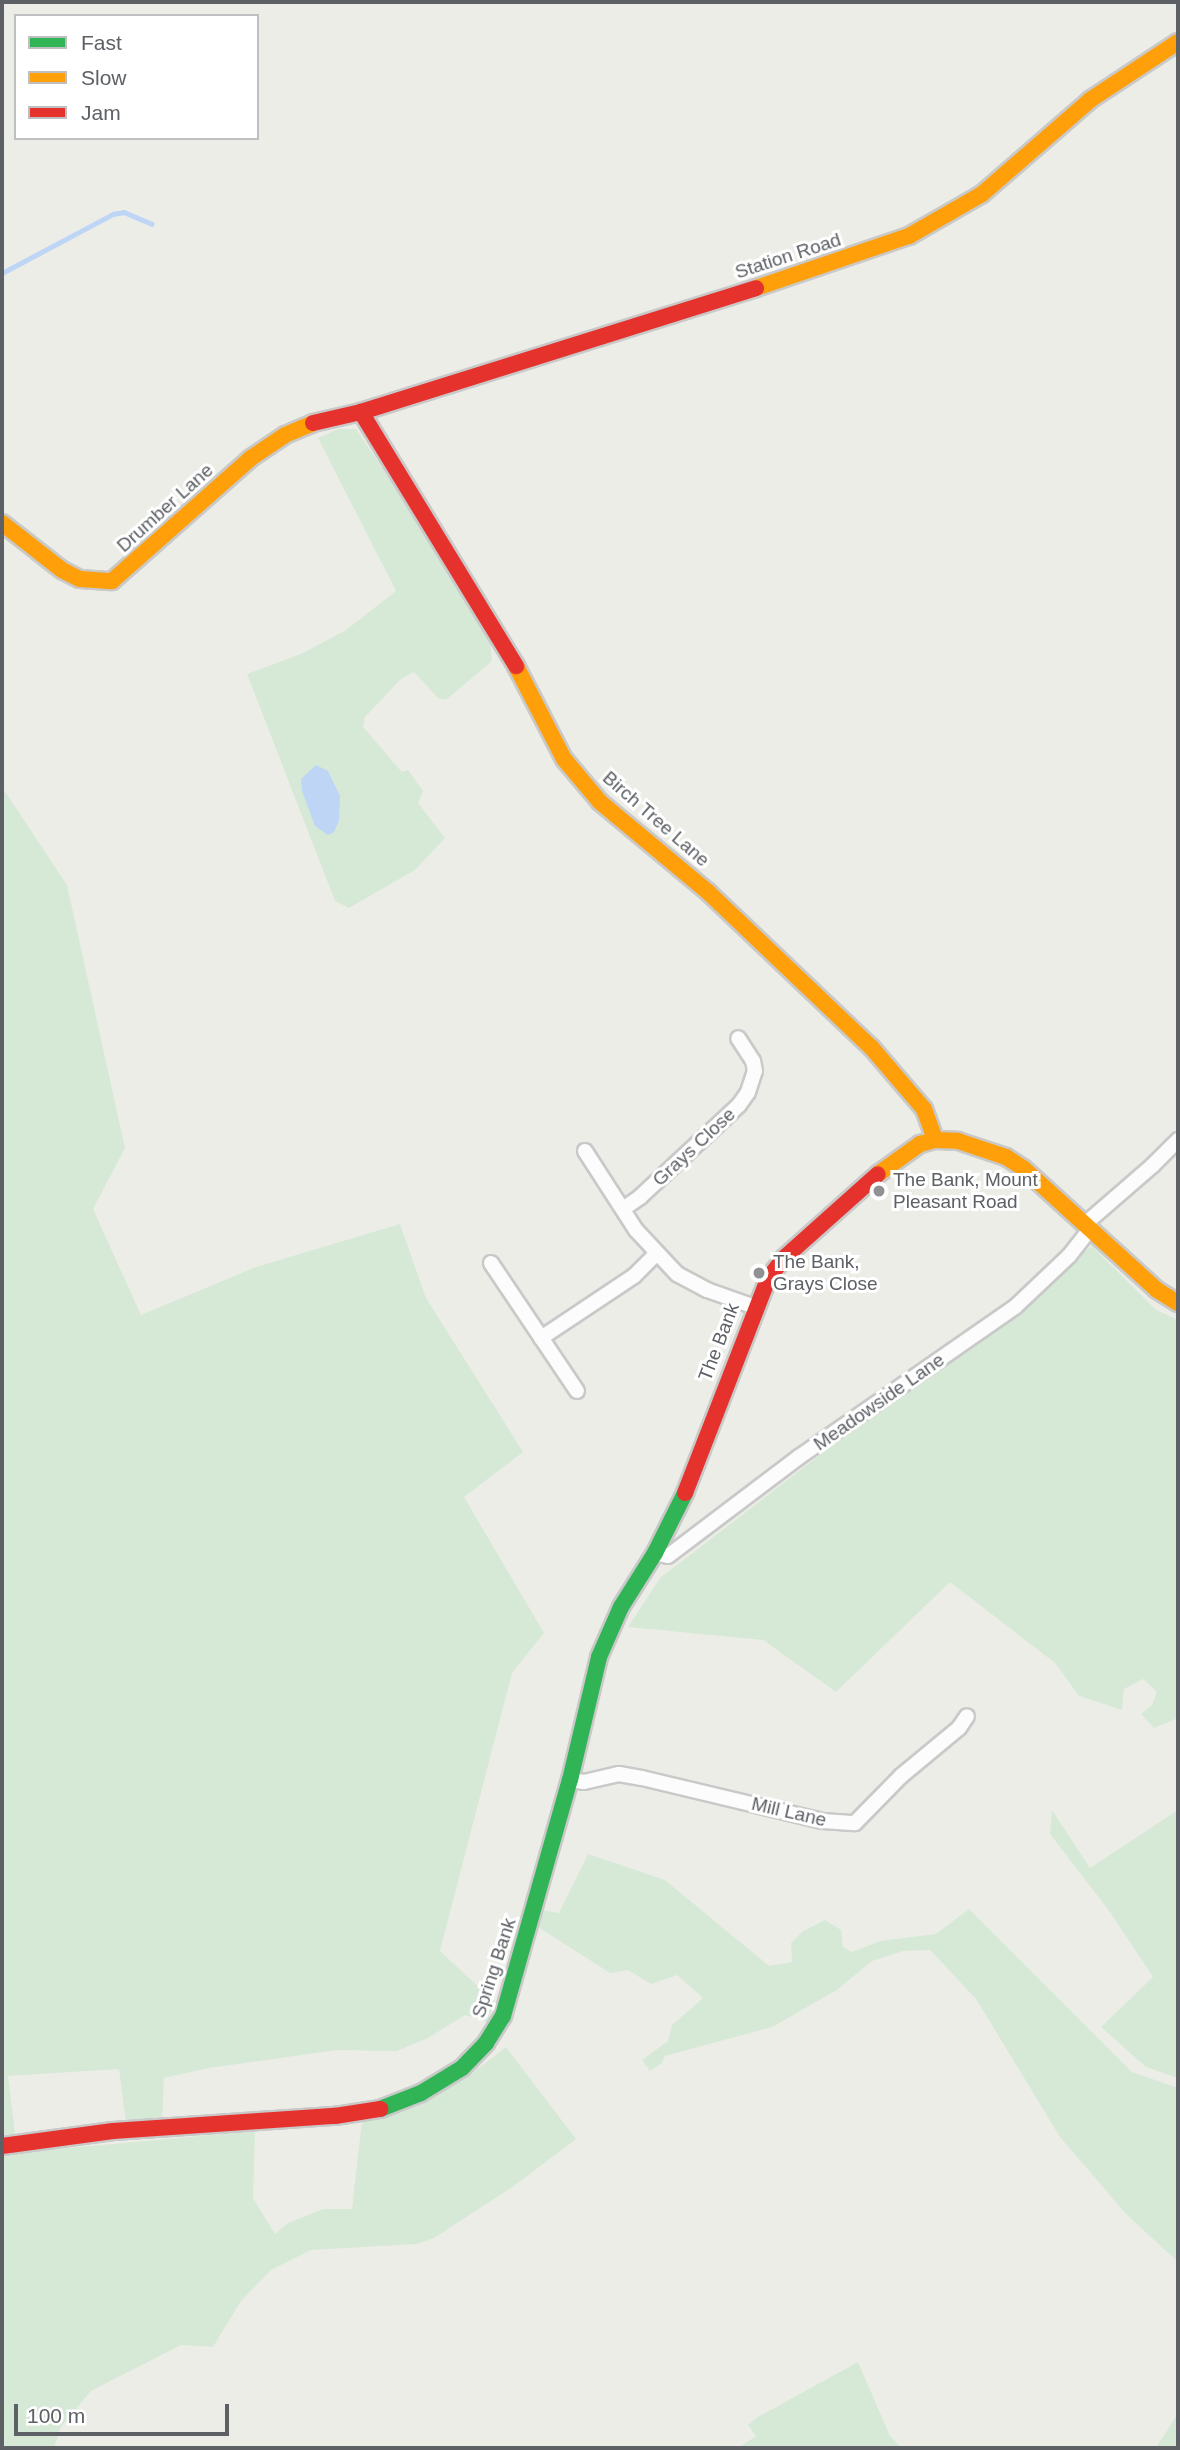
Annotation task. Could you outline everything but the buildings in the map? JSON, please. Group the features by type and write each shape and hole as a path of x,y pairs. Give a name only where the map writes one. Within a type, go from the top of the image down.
{"street":[{"name":"Station Road","path":"361,412 720,300 909,236 982,194 1090,100 1178,42"},
{"name":"Drumber Lane","path":"2,523 62,570 80,579 112,581 262,450 285,435 312,423 361,412"},
{"name":"Birch Tree Lane","path":"361,412 482,607 564,759 600,802 708,892 871,1047 924,1109 935,1140"},
{"name":"Grays Close","path":"623,1209 650,1188 738,1105 748,1092 755,1071 753,1061 738,1038"},
{"path":"935,1140 958,1141 1006,1157 1023,1168 1157,1290 1178,1303"},
{"name":"The Bank","path":"638,1583 680,1506 768,1279 801,1241 894,1160 920,1144 935,1140"},
{"name":"Meadowside Lane","path":"655,1553 668,1556 799,1457 1015,1307 1069,1256 1087,1226 1178,1140"},
{"path":"585,1151 656,1254 677,1274 693,1284 755,1307"},
{"path":"541,1338 634,1276 656,1254"},
{"path":"491,1263 577,1391"},
{"name":"Spring Bank","path":"2,2146 113,2131 335,2116 383,2109 421,2093 462,2068 495,2032 503,2016 570,1780 599,1657 609,1629 638,1583"},
{"name":"Mill Lane","path":"570,1780 584,1782 619,1774 823,1821 855,1823 901,1776 959,1728 967,1716"}],"green space":[{"path":"338,429 356,429 410,509 490,642 492,661 446,700 438,698 414,672 401,679 365,717 363,727 402,772 408,770 423,791 418,803 445,838 415,870 349,908 335,901 247,674 301,654 346,630 396,591 318,438"},
{"path":"2,787 67,885 125,1148 93,1209 141,1315 256,1267 400,1224 426,1298 523,1452 464,1497 544,1633 512,1673 440,1951 494,2001 488,2022 465,2015 428,2038 397,2051 337,2050 209,2068 164,2078 162,2122 126,2124 119,2069 8,2076 15,2134 2,2135"},
{"path":"1092,1246 1156,1310 1178,1320 1178,1718 1154,1728 1141,1714 1152,1705 1157,1692 1143,1679 1124,1689 1122,1710 1079,1696 1055,1663 950,1582 836,1692 763,1640 628,1627 660,1578"},
{"path":"1052,1810 1090,1868 1178,1810 1178,2078 1146,2067 1101,2027 1153,1977 1110,1912 1050,1834"},
{"path":"588,1854 665,1880 769,1966 792,1962 791,1943 803,1931 825,1920 841,1930 843,1947 852,1952 880,1941 936,1934 969,1909 1132,2072 1178,2088 1178,2262 1126,2214 1060,2137 976,1999 930,1950 903,1951 872,1961 837,1990 772,2027 665,2056 662,2063 650,2071 642,2060 668,2041 672,2025 703,1998 677,1975 651,1984 628,1970 610,1973 538,1927 541,1910 559,1913"},
{"path":"506,2047 576,2139 514,2186 434,2238 417,2244 311,2250 271,2270 241,2301 213,2347 181,2345 91,2391 61,2427 54,2448 6,2448 2,2438 2,2154 255,2131 253,2198 275,2234 288,2223 323,2209 352,2209 362,2120 416,2107 466,2078"},
{"path":"858,2362 890,2436 902,2448 738,2448 756,2436 748,2425 756,2418"},
{"path":"1178,2413 1178,2448 1156,2448"}],"water":[{"path":"316,765 328,771 340,796 339,821 334,832 328,835 315,826 302,791 301,779"}],"waterway":[{"path":"2,273 113,214 124,212 152,224"}],"traffic: fast":[{"path":"380,2109 421,2093 462,2068 486,2043 503,2016 570,1780 599,1657 621,1607 655,1553 685,1493"}],"traffic: slow":[{"path":"756,288 909,236 982,194 1090,100 1178,42"},
{"path":"2,523 62,570 80,579 112,581 251,458 285,435 313,423"},
{"path":"516,666 564,759 600,802 708,892 871,1047 924,1109 935,1140"},
{"path":"878,1174 920,1144 935,1140 958,1141 1006,1157 1023,1168 1157,1290 1178,1303"}],"traffic: jam":[{"path":"313,423 361,412 756,288"},
{"path":"361,412 516,666"},
{"path":"685,1493 768,1279 783,1259 878,1174"},
{"path":"2,2146 113,2131 335,2116 380,2109"}],"place":[{"name":"The Bank, Mount Pleasant Road","path":"879,1191"},
{"name":"The Bank, Grays Close","path":"759,1273"}]}
